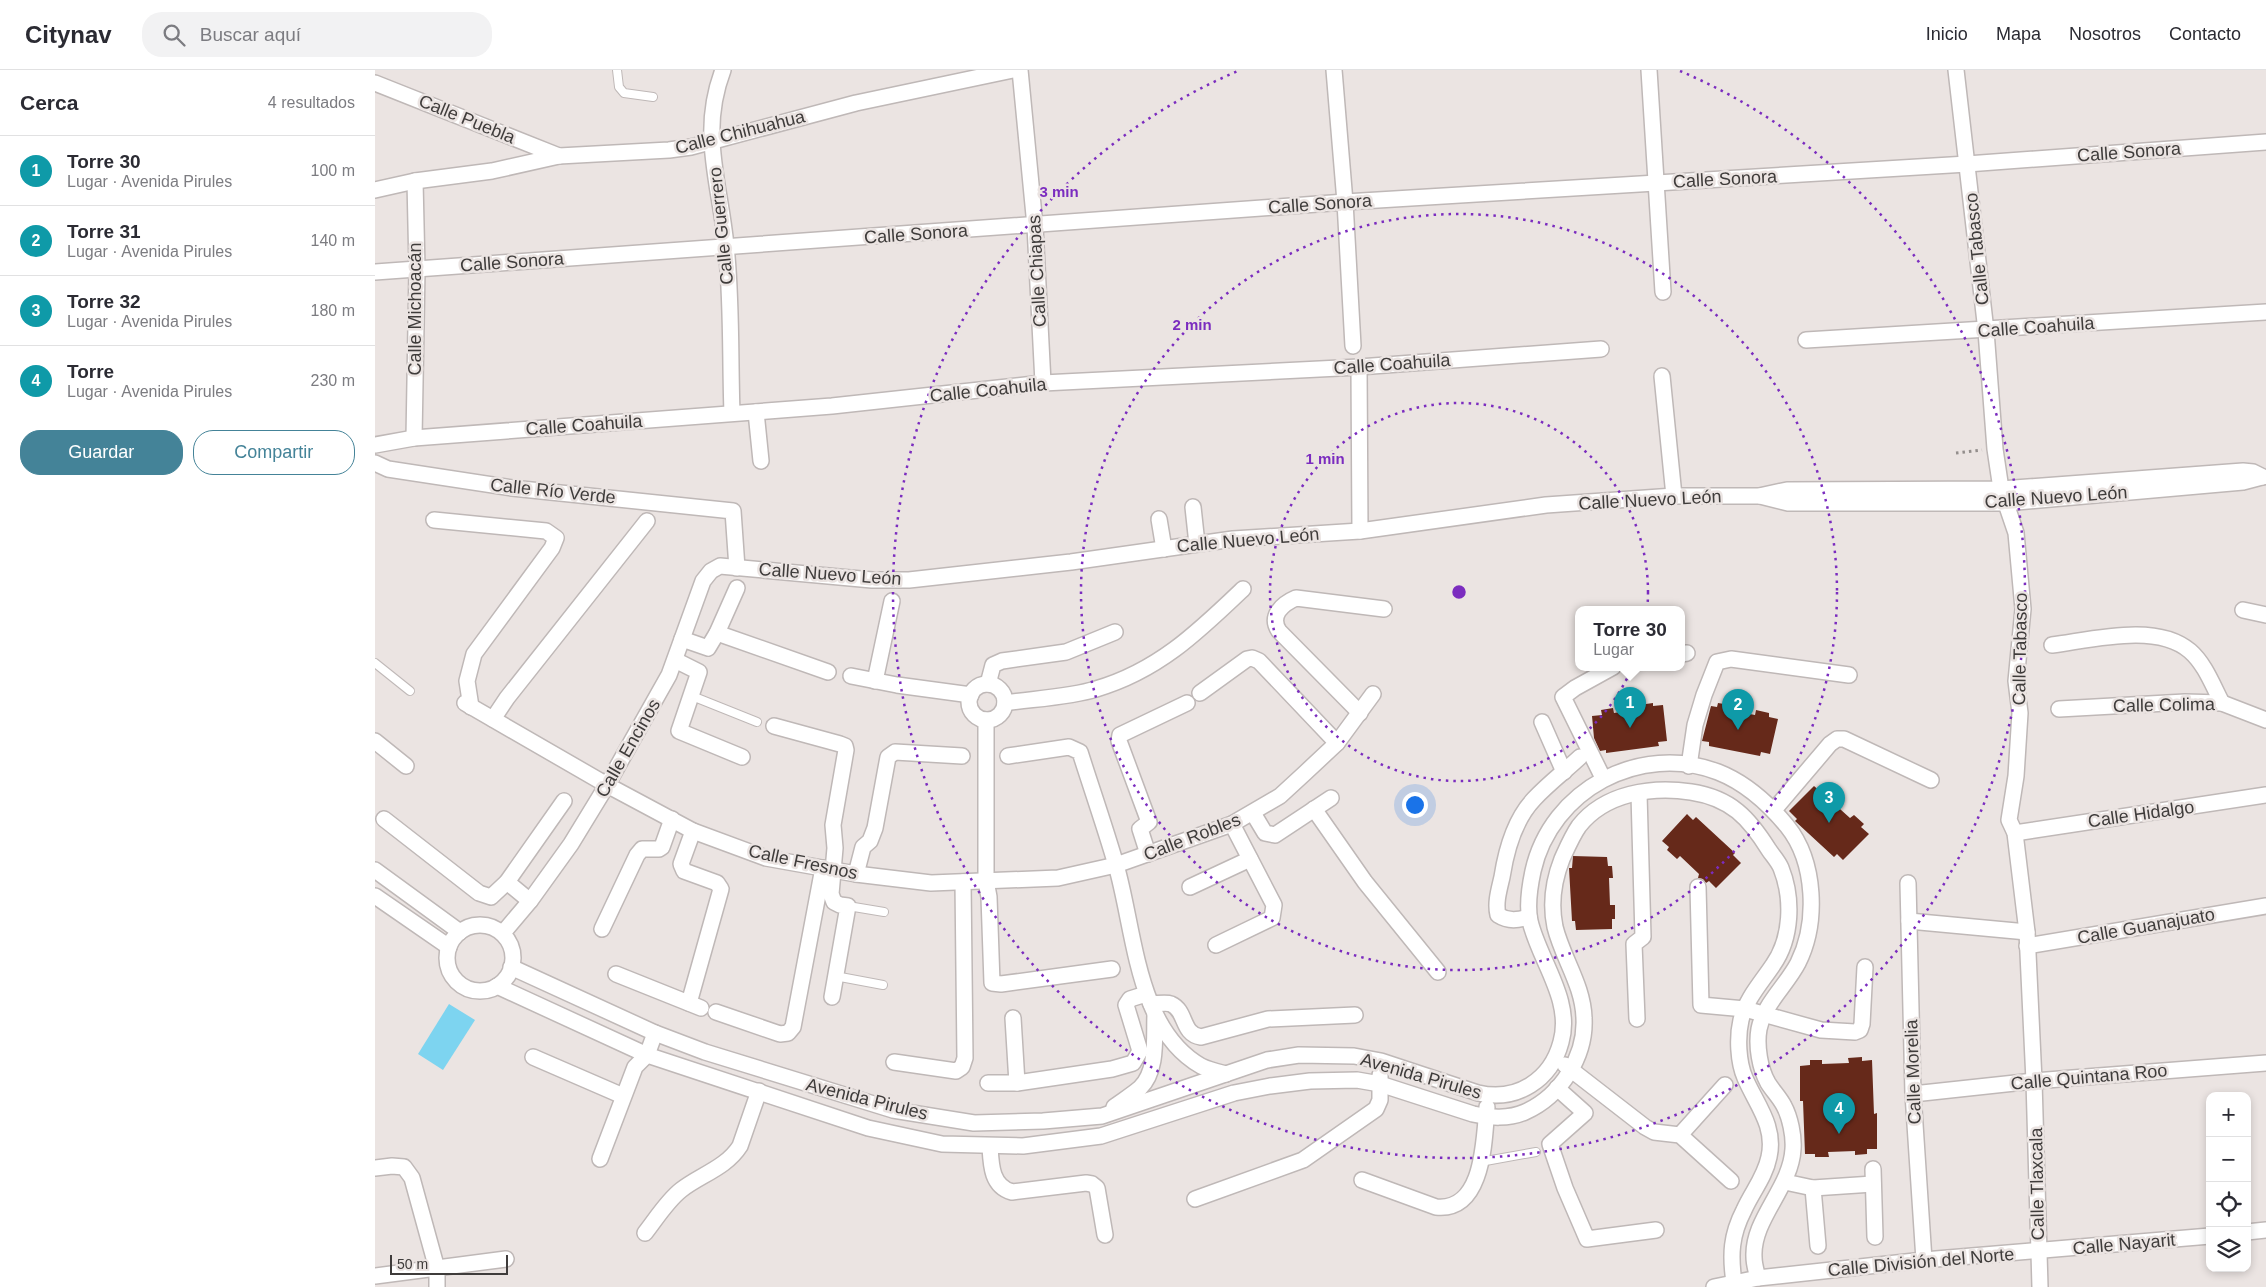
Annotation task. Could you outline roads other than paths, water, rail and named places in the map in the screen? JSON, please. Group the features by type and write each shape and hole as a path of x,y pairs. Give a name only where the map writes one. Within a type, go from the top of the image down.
{"street":[{"name":"Calle Guerrero","path":"723,70 713,113 710,142 727,246 732,414"},
{"name":"Calle Chihuahua","path":"375,190 415,181 492,171 559,156 669,150 710,142 855,103 1013,70"},
{"name":"Calle Chiapas","path":"1020,70 1035,226 1043,383"},
{"path":"1334,70 1345,202 1353,346"},
{"path":"1649,70 1663,292"},
{"name":"Calle Tabasco","path":"1956,70 1986,330 1995,449 2003,496 2016,532 2023,609 2016,681 2019,713 2016,776 2009,820 2015,833 2027,939 2034,1081"},
{"name":"Calle Puebla","path":"375,83 559,156"},
{"name":"Calle Sonora","path":"375,272 1035,226 1345,202 1967,164 2266,142"},
{"name":"Calle Michoacán","path":"414,438 417,269 415,181"},
{"name":"Calle Coahuila","path":"1806,340 2266,312"},
{"name":"Calle Coahuila","path":"375,444 414,438 757,412 1043,383 1359,367 1601,349"},
{"path":"1359,367 1360,531"},
{"path":"1662,376 1675,496"},
{"path":"757,412 761,461"},
{"name":"Calle Río Verde","path":"375,462 388,469 512,488 733,511 737,568"},
{"name":"Calle Nuevo León","path":"737,568 873,580 909,580 1233,539 1360,531 1546,505 1675,496 1759,496 1787,490 2003,496 2243,482 2264,477"},
{"path":"1193,507 1197,544"},
{"path":"1159,519 1164,549"},
{"name":"Calle Fresnos","path":"435,520 546,531 556,538 552,548 474,654 467,681 468,705 607,785 693,831 766,858 856,874 931,883 1057,878 1116,865"},
{"path":"493,720 507,698 647,521"},
{"name":"Calle Encinos","path":"503,933 530,901 571,844 607,785 669,675 707,576 715,568 721,566 737,568"},
{"path":"682,639 708,648 717,633 737,588"},
{"path":"1005,703 1095,690 1143,670 1191,638 1243,590"},
{"path":"1360,713 1279,631 1275,626 1275,618 1286,602 1296,598 1384,609"},
{"path":"875,681 892,601"},
{"path":"2243,610 2266,615"},
{"path":"988,684 993,665 1002,661 1066,652 1115,632"},
{"path":"717,633 828,672"},
{"path":"2051,645 2138,634 2167,639 2189,649 2198,659 2222,703"},
{"path":"1200,693 1247,659 1252,658 1259,661 1337,743"},
{"path":"1689,766 1695,725 1703,695 1717,662 1731,659 1849,675"},
{"path":"675,660 699,672 679,731 742,757"},
{"path":"1603,778 1563,698 1575,688 1606,671"},
{"path":"851,676 971,694"},
{"path":"988,684 1000,690 1005,703 999,716 986,720 973,714 970,708 971,694 975,689 988,684"},
{"name":"Calle Robles","path":"1116,865 1232,824 1280,796 1337,743 1373,694"},
{"name":"Calle Colima","path":"2059,709 2185,702 2222,703 2266,720"},
{"path":"1148,854 1140,829 1149,822 1119,741 1120,735 1187,703"},
{"path":"986,720 985,881 989,897 992,984 1112,969"},
{"path":"1542,722 1564,772"},
{"path":"716,1012 780,1034 788,1033 793,1027 827,869 835,848 833,825 846,750 845,746 775,726"},
{"path":"1774,810 1837,739 1844,740 1931,780"},
{"path":"375,741 406,766"},
{"path":"1008,756 1069,747 1080,752 1116,865 1151,1004 1154,1050 1151,1070 1141,1087 1102,1116"},
{"path":"856,874 863,848 870,841 875,828 888,757 891,753 962,756"},
{"path":"1529,917 1505,920 1499,916 1496,907 1505,860 1520,818 1533,799 1580,757"},
{"path":"1667,763 1667,789"},
{"name":"Avenida Pirules","path":"511,967 655,1034 705,1052 893,1110 975,1123 1043,1121 1102,1116 1267,1060 1299,1054 1354,1056 1381,1061 1488,1095 1524,1091 1537,1082 1556,1058 1562,1039 1563,1007 1536,942 1529,917 1533,871 1547,833 1568,806 1589,786 1603,778 1639,767 1667,763 1717,772 1741,784 1774,810 1792,832 1803,857 1811,898 1810,924 1805,946 1797,964 1765,1014 1759,1030 1758,1046 1761,1066 1768,1082 1785,1107 1793,1148 1785,1182 1763,1221 1756,1239 1753,1256 1758,1278"},
{"name":"Avenida Pirules","path":"497,986 647,1055 868,1128 942,1144 1023,1146 1101,1136 1234,1093 1270,1086 1329,1080 1357,1080 1380,1084 1486,1117 1509,1116 1524,1112 1543,1102 1557,1088 1571,1071 1584,1033 1583,1004 1579,984 1564,956 1555,927 1553,913 1553,884 1569,843 1579,826 1606,804 1623,797 1667,789 1713,797 1730,806 1758,830 1780,866 1787,887 1788,926 1783,944 1775,962 1751,995 1741,1020 1739,1046 1743,1074 1765,1114 1770,1135 1769,1157 1761,1180 1743,1211 1732,1243 1730,1257 1734,1282"},
{"path":"1637,1019 1634,944 1643,937 1639,794"},
{"name":"Calle Hidalgo","path":"2015,833 2266,795"},
{"path":"1253,813 1265,833 1275,834 1331,798"},
{"path":"384,819 486,897 491,898 507,882 564,801"},
{"path":"1314,809 1365,882 1437,972"},
{"path":"602,929 637,855 643,850 659,849 662,847 672,820"},
{"path":"1216,945 1272,918 1274,912 1274,905 1232,824"},
{"path":"616,974 695,1006 721,889 717,883 684,871 682,868 681,864 693,831"},
{"path":"1190,887 1249,859"},
{"path":"827,869 834,902 847,906 832,997"},
{"path":"375,870 460,932"},
{"path":"507,882 530,901"},
{"path":"894,1062 956,1071 962,1067 965,1058 963,882"},
{"name":"Calle Morelia","path":"1908,884 1913,1094 1924,1260"},
{"path":"1698,887 1701,1005 1745,1009 1821,1030 1855,1032 1860,1030 1862,1024 1865,967"},
{"path":"375,896 449,947"},
{"name":"Calle Guanajuato","path":"1909,921 2027,939 2266,906"},
{"path":"477,925 495,928 503,933 512,949 511,967 506,978 497,986 487,990 475,991 459,984 449,970 447,959 449,947 460,932 477,925"},
{"path":"988,1083 1017,1083 1112,1069 1133,1063 1140,1051 1127,1005 1129,999 1151,1004 1171,1004 1178,1010 1189,1032 1194,1036 1201,1037 1248,1023 1268,1020 1355,1015"},
{"path":"1151,1004 1170,1039 1183,1053 1202,1067 1227,1074"},
{"path":"1013,1018 1017,1083"},
{"path":"600,1160 635,1067 647,1055 655,1034"},
{"path":"533,1057 623,1096"},
{"path":"1556,1058 1645,1127 1654,1132 1680,1135 1731,1181"},
{"path":"1195,1199 1303,1160 1376,1109 1380,1100 1381,1061"},
{"name":"Calle Quintana Roo","path":"1913,1094 2034,1081 2266,1062"},
{"name":"Calle Tlaxcala","path":"2034,1081 2040,1287"},
{"path":"1680,1135 1725,1085"},
{"path":"1557,1088 1585,1113 1550,1144 1565,1188 1587,1239 1656,1230"},
{"path":"645,1232 680,1191 735,1154 740,1146 759,1091"},
{"path":"1362,1180 1436,1207 1445,1208 1459,1203 1472,1191 1480,1162 1488,1095"},
{"path":"991,1146 991,1162 997,1182 1003,1189 1012,1192 1086,1183 1092,1184 1097,1188 1105,1235"},
{"path":"375,1168 404,1167 412,1178 437,1270 437,1287"},
{"path":"1785,1182 1813,1188 1873,1177 1875,1237"},
{"path":"1813,1188 1817,1246"},
{"path":"1743,1211 1763,1221"},
{"path":"2251,1232 2266,1230"},
{"name":"Calle Nayarit","path":"2038,1252 2206,1236"},
{"name":"Calle División del Norte","path":"1714,1287 1758,1278 1924,1260 2038,1252"},
{"path":"375,1276 437,1270 506,1259"}],"lane":[{"path":"617,70 619,87 624,93 653,97"},
{"path":"375,663 410,691"},
{"path":"691,696 757,722"},
{"path":"847,906 884,912"},
{"path":"835,976 883,985"},
{"path":"1480,1162 1536,1152"}],"water":[{"path":"449,1004 475,1020 443,1070 418,1054"}],"place":[{"name":"Torre 30","path":"1630,728"},
{"name":"Torre 31","path":"1738,730"},
{"name":"Torre 32","path":"1829,823"},
{"name":"Torre","path":"1839,1134"}]}
